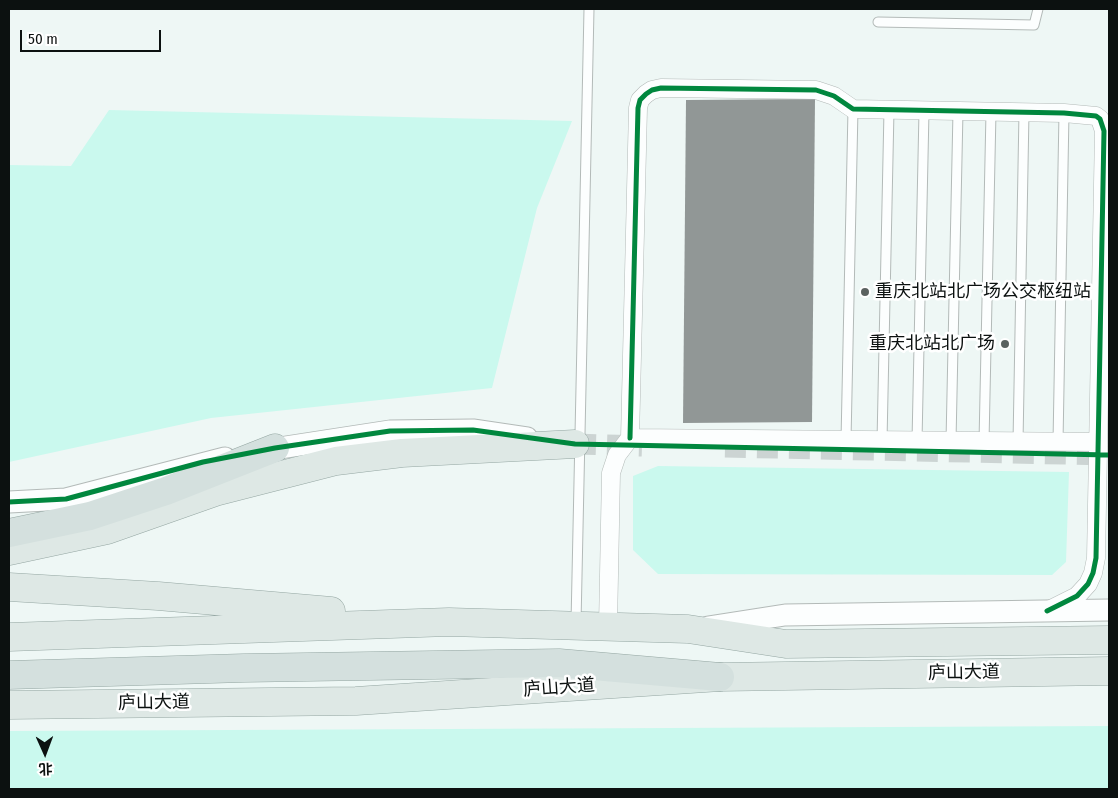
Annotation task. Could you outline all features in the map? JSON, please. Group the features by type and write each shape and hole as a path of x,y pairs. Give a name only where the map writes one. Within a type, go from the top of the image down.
{"highway":[{"path":"9,533 90,516 149,497 275,448"},
{"path":"9,675 244,668 559,663 720,677"}],"main road":[{"path":"9,551 107,530 215,492 336,461 402,453 575,444"},
{"path":"9,587 158,596 449,622"},
{"name":"庐山大道","path":"9,636 449,622 688,630 786,644 1109,640"},
{"name":"庐山大道","path":"9,705 356,701 720,677 1109,671"},
{"path":"9,722 120,718 266,718 356,701"}],"street":[{"path":"608,626 610,473 617,455 630,438 638,108 640,100 652,90 661,88 816,90 834,96 853,109 1090,114 1100,119 1104,131 1096,558 1093,573 1088,584 1077,596 1047,611"},
{"path":"9,502 66,499 203,462 275,448 390,431 473,430 575,444"},
{"path":"630,438 1098,442"},
{"name":"庐山大道","path":"688,630 785,615 1109,610"}],"lane":[{"path":"576,625 589,9"},
{"path":"878,22 1034,25 1038,9"},
{"path":"846,440 853,109"},
{"path":"882,440 889,110"},
{"path":"917,441 924,111"},
{"path":"951,441 958,111"},
{"path":"984,442 991,112"},
{"path":"1018,442 1024,112"},
{"path":"1058,442 1064,113"}],"green space":[{"path":"109,110 572,121 537,208 492,388 211,418 9,462 9,165 71,166"},
{"path":"658,466 1069,472 1066,562 1052,575 658,574 633,550 633,476"},
{"path":"1109,726 1109,789 9,789 9,731"}],"building":[{"path":"815,99 812,422 683,423 686,100"}],"tunnel":[{"path":"575,444 642,446"},
{"path":"725,447 1109,455"}],"cycle path":[{"path":"630,438 638,108 640,100 646,94 661,88 816,90 834,96 853,109 1064,113 1096,116 1100,119 1104,131 1096,558 1093,573 1088,584 1077,596 1047,611"},
{"path":"9,502 66,499 203,462 275,448 390,431 473,430 575,444 1109,455"}],"place":[{"name":"重庆北站北广场公交枢纽站","path":"865,292"},
{"name":"重庆北站北广场","path":"1005,344"}]}
